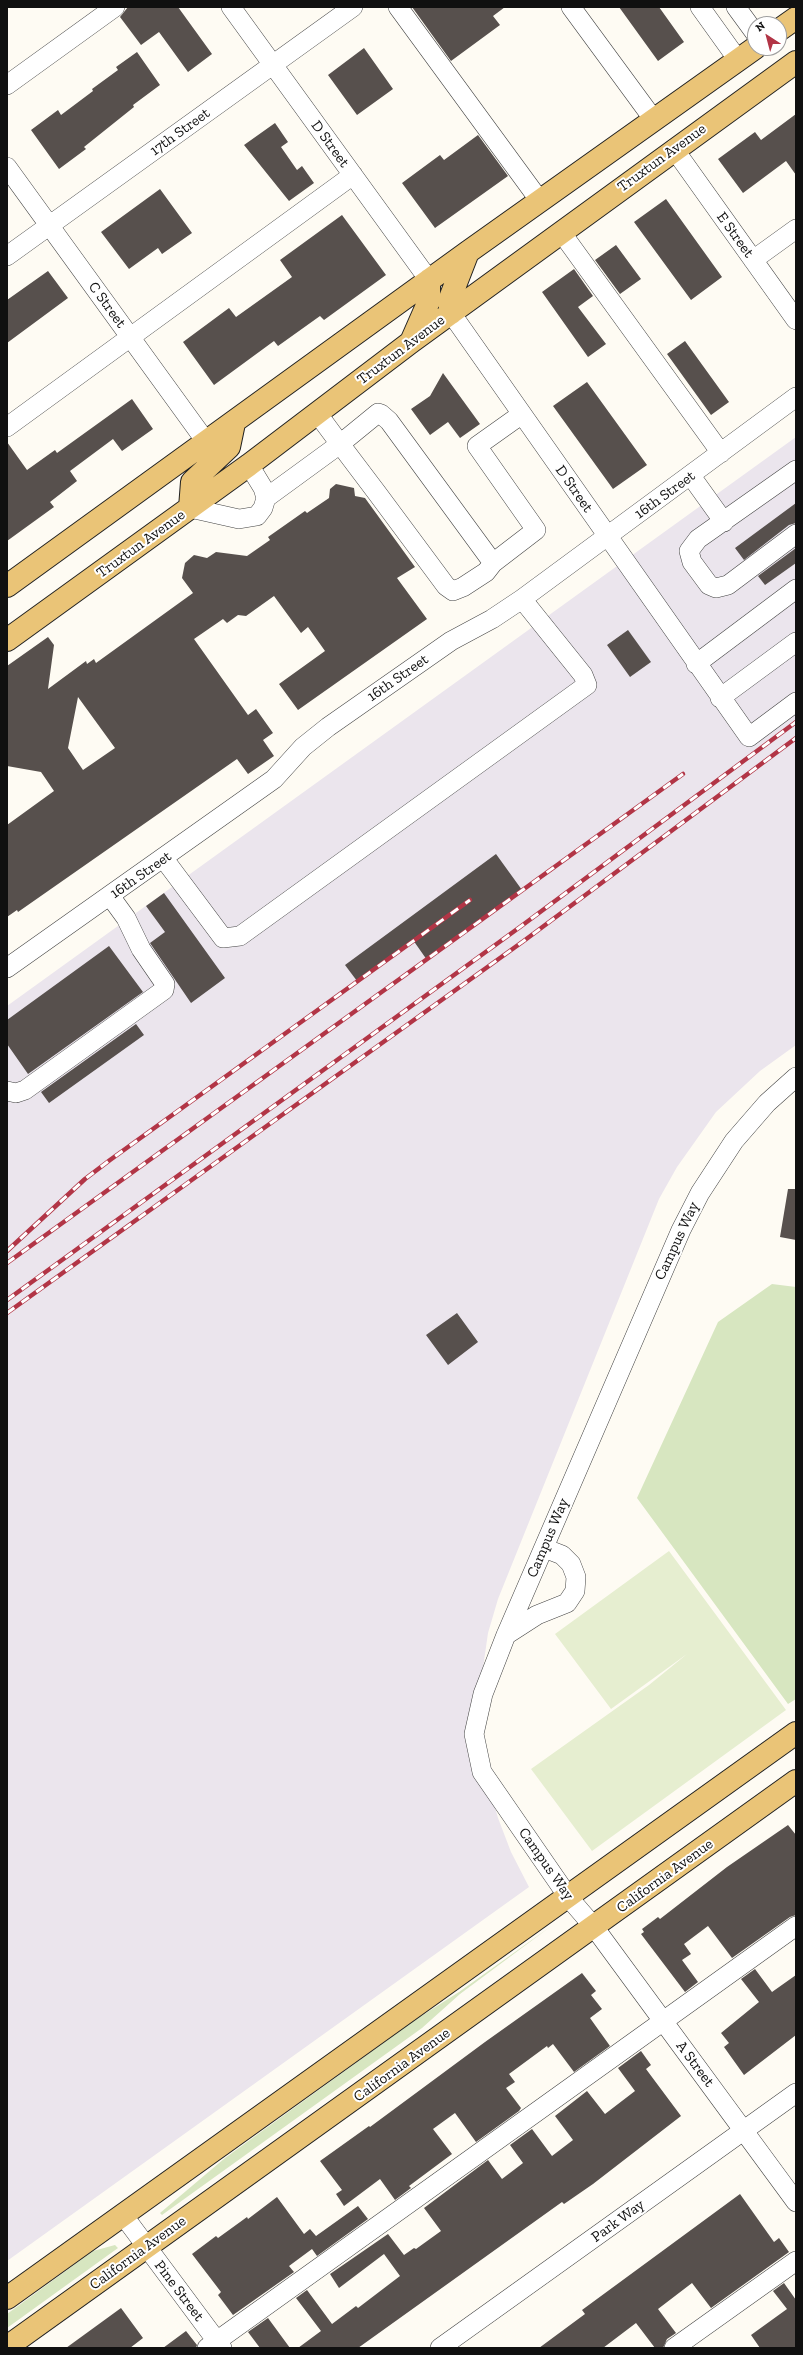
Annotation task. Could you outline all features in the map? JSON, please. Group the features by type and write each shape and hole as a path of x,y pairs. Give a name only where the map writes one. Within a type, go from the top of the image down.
{"main road":[{"path":"787,24 796,18"},
{"path":"7,586 207,443 429,280 747,54"},
{"name":"Truxtun Avenue","path":"7,640 249,465 411,342 674,149 796,62"},
{"path":"451,313 449,301 468,252"},
{"path":"411,342 429,301 429,280"},
{"path":"190,508 192,482 229,447 234,423"},
{"path":"7,2298 569,1898 796,1734"},
{"name":"California Avenue","path":"7,2347 796,1781"}],"street":[{"path":"7,85 115,7"},
{"name":"D Street","path":"231,7 429,280"},
{"name":"17th Street","path":"7,256 353,7"},
{"path":"398,7 540,201"},
{"path":"572,7 654,120"},
{"path":"700,7 738,60"},
{"path":"736,7 747,22"},
{"name":"E Street","path":"674,149 796,320"},
{"name":"C Street","path":"7,167 207,443"},
{"path":"7,427 353,175"},
{"path":"753,260 796,229"},
{"path":"561,232 721,453"},
{"name":"D Street","path":"451,313 696,664 749,737 796,702"},
{"name":"16th Street","path":"7,968 164,859 274,779 303,747 328,727 451,641 492,619 522,599 691,476 796,397"},
{"path":"317,413 446,586 453,590 463,588 486,572 493,564 536,530 477,446 522,414"},
{"path":"266,498 340,444 378,413 389,421 493,564"},
{"path":"190,508 238,519 256,516 263,508 266,498 263,488 249,465"},
{"path":"796,470 698,539 689,551 692,562 709,585 716,588 728,584 796,534"},
{"path":"691,476 724,522"},
{"path":"696,664 796,589"},
{"path":"164,859 223,938 240,936 587,686 583,675 522,599"},
{"path":"720,698 796,642"},
{"path":"7,1091 16,1093 25,1090 164,990 165,984 141,949 126,918 110,896"},
{"name":"Campus Way","path":"594,1927 569,1898 482,1772 474,1734 483,1694 506,1635 681,1230 700,1193 734,1141 767,1103 796,1077"},
{"path":"506,1635 537,1615 567,1603 575,1591 576,1577 572,1564 562,1555 544,1548"},
{"path":"215,2346 796,1926"},
{"name":"A Street","path":"594,1927 796,2202"},
{"name":"Park Way","path":"440,2348 796,2094"},
{"name":"Pine Street","path":"123,2215 147,2247 215,2346"},
{"path":"674,2348 796,2261"}],"shaded area":[{"path":"796,437 796,1045 760,1071 716,1112 677,1167 659,1199 498,1599 488,1633 482,1675 480,1711 488,1783 498,1818 511,1852 529,1887 7,2261 7,1006"}],"green space":[{"path":"772,1284 796,1287 796,1699 788,1704 637,1498 718,1322"},
{"path":"669,1551 786,1710 592,1851 531,1769 649,1685 687,1654 611,1709 555,1634"},
{"path":"550,1927 460,1994 422,2028 162,2215 160,2213 225,2158 415,2020 459,1992"},
{"path":"115,2245 118,2248 7,2328 7,2314 93,2251"}],"building":[{"path":"128,7 178,7 212,54 188,72 159,32 141,45 120,17"},
{"path":"412,7 505,7 493,16 500,25 451,61"},
{"path":"619,7 659,7 684,42 658,61"},
{"path":"364,48 393,89 357,115 328,75"},
{"path":"137,52 160,85 133,105 134,107 84,147 86,149 59,169 31,130 58,110 61,115 93,91 92,89 118,70 116,67"},
{"path":"796,114 796,175 786,161 743,193 718,159 755,132 761,140"},
{"path":"275,123 288,142 281,147 297,170 302,166 314,183 289,201 244,145"},
{"path":"478,135 508,176 435,228 402,183 440,155 444,160"},
{"path":"160,189 192,233 162,254 158,248 129,269 101,232"},
{"path":"666,199 722,277 691,300 634,222"},
{"path":"342,215 386,275 324,320 320,316 278,346 274,341 214,385 183,342 229,308 236,317 292,277 280,260"},
{"path":"616,245 641,279 620,294 595,260"},
{"path":"574,269 593,296 578,307 606,344 588,357 542,292"},
{"path":"48,271 68,298 7,343 7,300"},
{"path":"685,341 729,402 711,415 667,354"},
{"path":"443,373 480,424 460,438 448,422 430,435 411,409 430,396"},
{"path":"587,382 647,465 613,489 553,406"},
{"path":"132,399 153,429 122,451 113,439 70,471 77,481 50,502 54,507 7,541 7,442 27,470 55,450 57,453"},
{"path":"336,484 354,488 355,496 365,498 415,567 397,578 427,619 298,710 279,684 325,651 308,627 301,633 274,596 246,616 238,615 227,623 223,619 194,639 248,715 256,709 273,733 263,740 274,756 248,774 237,759 18,912 17,910 7,917 7,825 54,791 41,772 7,766 7,666 48,637 54,645 48,689 86,661 87,664 94,659 96,663 193,593 182,578 185,563 194,555 207,558 216,552 247,556 270,540 268,537 305,511 307,513 329,498 330,489","holes":["78,697 115,748 83,770 68,748"]},
{"path":"796,503 796,523 789,525 744,560 735,548"},
{"path":"796,548 796,563 765,585 758,576"},
{"path":"628,630 651,662 630,677 607,645"},
{"path":"496,854 522,890 427,960 413,940 357,981 345,965"},
{"path":"164,893 225,978 191,1003 150,943 165,932 146,906"},
{"path":"109,946 143,992 28,1074 7,1044 7,1020"},
{"path":"136,1024 144,1035 49,1103 41,1092"},
{"path":"788,1189 796,1189 796,1240 780,1237"},
{"path":"457,1313 478,1342 448,1365 426,1335"},
{"path":"788,1825 796,1835 796,1915 790,1917 732,1958 708,1926 684,1944 691,1954 682,1960 698,1982 685,1992 641,1934 644,1932 642,1929 658,1917 660,1919 727,1867"},
{"path":"755,1969 772,1992 796,1975 796,2035 744,2075 724,2047 729,2043 721,2033 759,2002 741,1979"},
{"path":"582,1973 596,1991 591,1995 602,2009 590,2018 610,2046 574,2072 553,2044 548,2048 547,2046 509,2074 515,2082 506,2088 521,2108 519,2111 476,2142 455,2113 433,2129 452,2154 409,2186 411,2188 395,2200 380,2179 344,2206 336,2194 342,2190 320,2161 369,2126 370,2127"},
{"path":"641,2051 651,2065 646,2069 681,2116 593,2184 564,2204 562,2202 358,2348 298,2348 321,2331 296,2298 307,2290 332,2324 356,2306 358,2308 400,2276 384,2254 339,2288 330,2274 388,2234 404,2255 414,2248 416,2249 441,2231 424,2208 488,2160 502,2179 523,2163 510,2145 532,2129 552,2156 573,2140 555,2116 587,2091 605,2114 635,2091 618,2068"},
{"path":"740,2194 774,2242 779,2238 789,2252 711,2308 692,2283 658,2309 676,2333 667,2339 663,2348 655,2348 636,2323 603,2348 539,2348 585,2314 582,2310"},
{"path":"277,2197 304,2234 310,2229 316,2236 358,2206 368,2219 317,2256 312,2249 289,2266 294,2272 233,2315 218,2295 221,2292 192,2254 216,2236 218,2238 247,2217 248,2219"},
{"path":"784,2283 796,2300 796,2348 760,2348 751,2335 787,2309 773,2291"},
{"path":"121,2308 143,2338 130,2348 66,2348"},
{"path":"268,2318 290,2348 260,2348 248,2332"},
{"path":"186,2331 197,2345 196,2348 163,2348"}],"railway":[{"path":"7,1300 520,927 796,722"},
{"path":"7,1313 525,940 796,738"},
{"path":"7,1263 683,774"},
{"path":"7,1251 85,1179 110,1160 470,900"}]}
